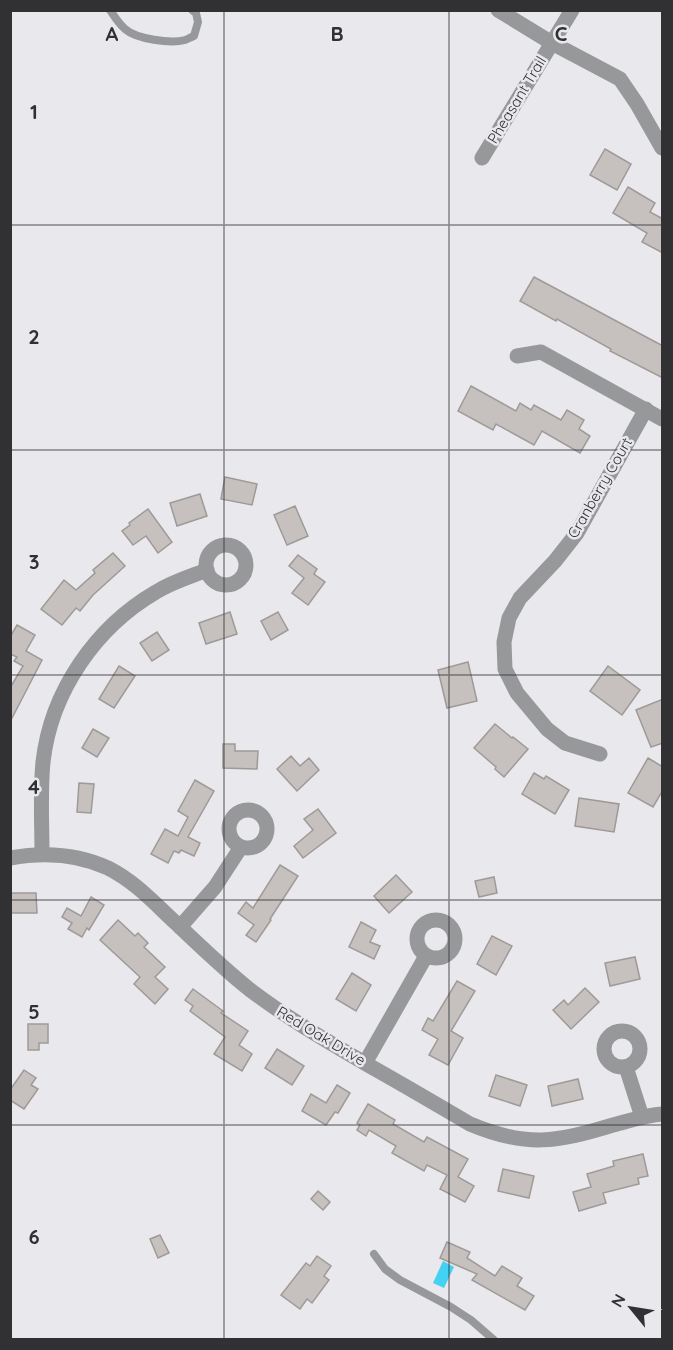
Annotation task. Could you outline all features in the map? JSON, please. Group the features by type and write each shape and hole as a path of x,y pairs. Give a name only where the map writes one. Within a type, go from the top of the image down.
{"street":[{"path":"498,10 552,43 620,79 663,148"},
{"name":"Pheasant Trail","path":"482,158 572,10"},
{"path":"517,356 541,352 663,419"},
{"name":"Cranberry Court","path":"600,754 565,743 547,729 517,693 505,669 504,642 509,618 520,598 555,561 577,533 646,409"},
{"path":"42,854 42,781 46,746 58,706 75,671 105,632 134,606 173,583 207,570"},
{"path":"180,927 215,887 241,847"},
{"name":"Red Oak Drive","path":"10,858 42,854 81,859 110,869 137,887 223,967 264,1000 324,1040 470,1124 497,1135 516,1139 564,1139 663,1113"},
{"path":"365,1063 426,956"},
{"path":"626,1066 642,1117"}],"lane":[{"path":"110,10 125,30 152,39 171,41 185,40 194,36 198,22 196,13 192,10"},
{"path":"374,1254 385,1269 400,1280 451,1307 471,1320 494,1340"}],"water":[{"path":"443,1261 454,1267 444,1288 433,1283"}],"building":[{"path":"605,149 631,164 617,190 590,175"},
{"path":"628,187 655,203 650,212 663,219 663,253 642,242 647,233 613,213"},
{"path":"534,277 663,346 663,378 520,301"},
{"path":"471,386 516,411 520,403 531,410 534,405 561,420 567,410 584,420 579,429 590,436 580,453 542,431 534,445 496,424 493,430 458,411"},
{"path":"225,477 257,484 252,505 221,499"},
{"path":"200,494 207,516 177,526 170,503"},
{"path":"295,506 308,536 287,545 274,515"},
{"path":"148,509 172,542 158,553 146,536 133,545 122,531"},
{"path":"113,553 125,566 93,595 80,611 76,608 62,625 41,609 64,580 76,590 95,573 93,570"},
{"path":"298,555 317,569 314,574 325,582 308,605 292,593 304,578 289,566"},
{"path":"230,612 237,634 206,644 199,623"},
{"path":"278,612 288,630 271,640 261,621"},
{"path":"17,625 35,635 26,651 42,660 10,722 10,688 23,666 14,661 17,657 10,654 10,637"},
{"path":"157,632 169,650 152,661 140,643"},
{"path":"468,662 477,701 447,708 438,670"},
{"path":"119,666 135,676 114,708 99,699"},
{"path":"608,666 640,690 622,715 590,691"},
{"path":"663,699 663,743 651,747 636,710"},
{"path":"495,724 528,749 504,777 474,748"},
{"path":"93,729 109,738 97,757 82,748"},
{"path":"223,744 235,744 235,751 258,751 257,769 223,768"},
{"path":"291,756 300,766 309,758 319,770 297,791 277,769"},
{"path":"648,758 663,767 663,790 653,807 628,793"},
{"path":"534,773 544,779 546,776 569,790 555,814 522,794"},
{"path":"195,780 214,791 188,837 200,843 194,856 181,850 179,853 174,851 168,863 151,854 165,829 178,836 188,817 178,811"},
{"path":"79,783 94,784 91,813 77,812"},
{"path":"579,798 619,804 614,832 575,826"},
{"path":"318,809 336,833 303,858 294,846 313,830 304,819"},
{"path":"280,865 298,876 256,942 246,935 254,925 238,913 246,902 253,908"},
{"path":"396,875 412,892 389,913 374,896"},
{"path":"494,877 497,893 479,897 475,881"},
{"path":"10,893 36,893 37,913 10,913"},
{"path":"91,897 104,905 89,930 87,928 82,937 68,929 72,923 62,917 67,908 81,916"},
{"path":"118,920 135,936 138,933 148,943 144,947 165,967 155,977 168,989 155,1004 134,984 140,977 100,940"},
{"path":"361,922 376,930 370,942 380,946 374,959 349,947"},
{"path":"492,936 512,946 496,975 477,964"},
{"path":"635,957 640,979 610,986 605,963"},
{"path":"352,973 371,985 356,1011 336,999"},
{"path":"457,981 475,991 451,1031 463,1038 448,1065 429,1055 438,1039 422,1030 428,1018 433,1021"},
{"path":"585,988 599,1002 571,1029 553,1010 564,1000 568,1005"},
{"path":"193,989 223,1011 221,1013 248,1031 239,1045 252,1054 242,1071 214,1054 225,1037 190,1011 193,1006 185,1000"},
{"path":"28,1024 48,1024 48,1043 39,1043 39,1050 28,1050"},
{"path":"277,1049 304,1066 292,1085 265,1068"},
{"path":"24,1070 36,1078 31,1085 38,1089 24,1109 10,1100 10,1090"},
{"path":"496,1075 527,1085 520,1106 489,1096"},
{"path":"578,1079 583,1099 552,1106 548,1086"},
{"path":"337,1085 350,1093 338,1113 335,1112 326,1125 302,1111 311,1094 326,1103"},
{"path":"368,1104 395,1120 393,1124 424,1142 427,1137 468,1159 458,1177 474,1186 465,1202 440,1189 447,1175 427,1165 424,1171 392,1153 396,1146 369,1130 366,1136 357,1130 360,1125 357,1123"},
{"path":"643,1154 648,1176 638,1178 639,1184 603,1193 606,1203 579,1211 573,1192 591,1187 587,1174 614,1166 613,1161"},
{"path":"503,1169 534,1176 529,1198 498,1191"},
{"path":"318,1191 330,1202 323,1210 311,1199"},
{"path":"160,1235 169,1253 158,1258 150,1239"},
{"path":"447,1242 470,1252 467,1258 495,1276 502,1266 522,1278 517,1286 534,1296 525,1310 472,1280 477,1274 440,1258"},
{"path":"317,1256 331,1266 324,1276 329,1280 312,1303 307,1299 300,1309 281,1295 306,1263 310,1266"}]}
